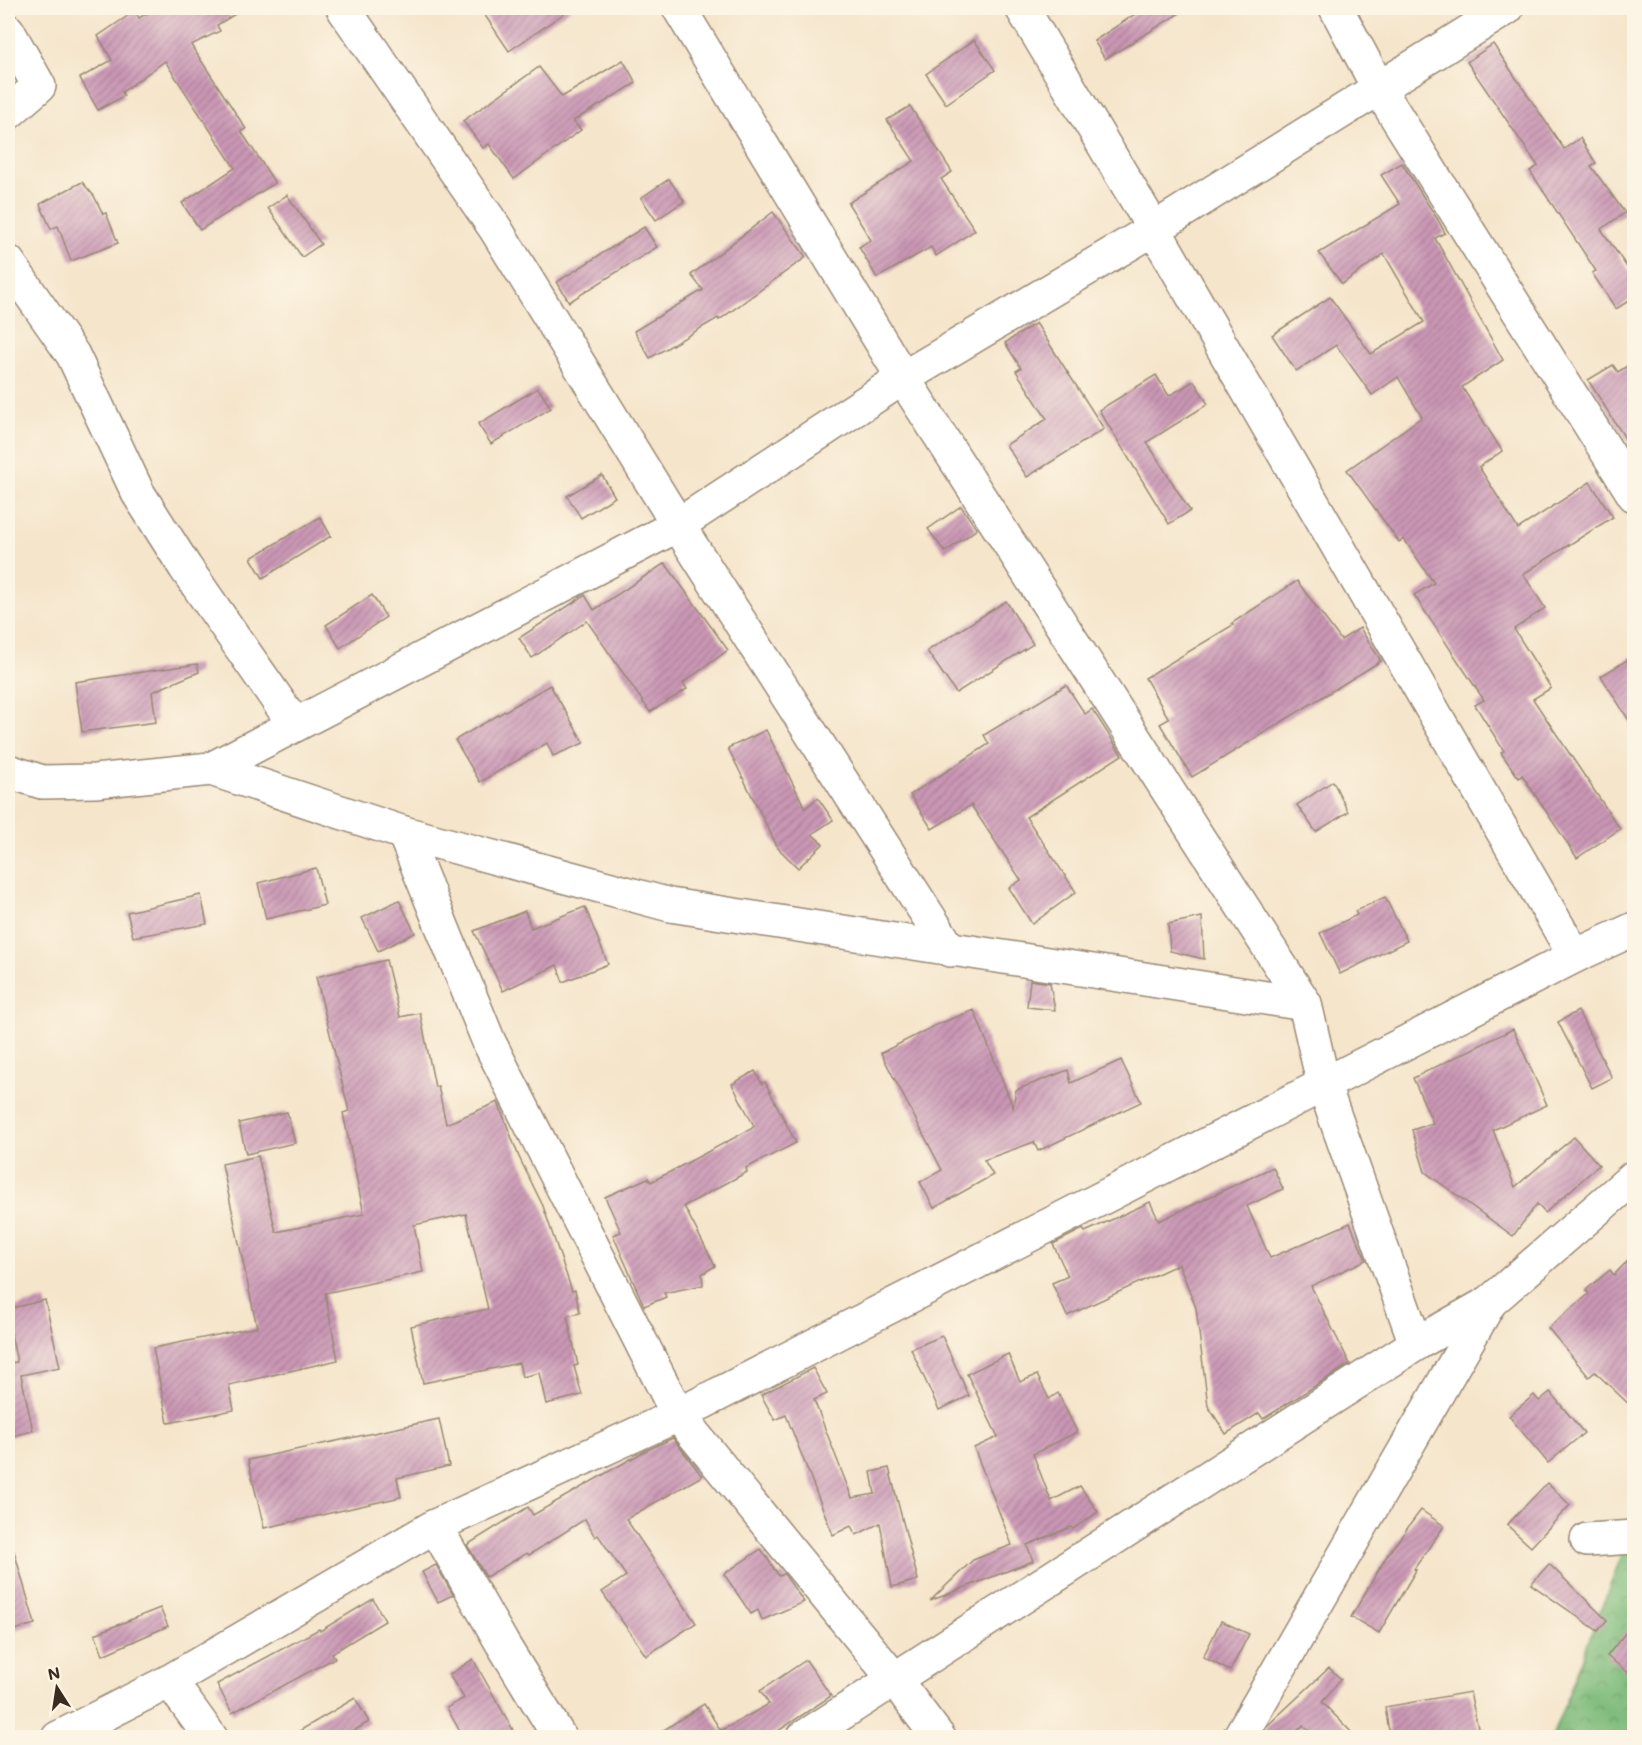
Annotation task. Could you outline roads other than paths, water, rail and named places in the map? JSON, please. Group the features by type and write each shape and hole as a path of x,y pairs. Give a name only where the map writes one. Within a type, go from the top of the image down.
{"street":[{"path":"343,8 495,228 678,525 950,950"},
{"path":"680,8 903,378 1305,1004 1324,1086 1416,1344"},
{"path":"1022,8 1154,229 1575,956"},
{"path":"1336,8 1379,89 1635,495"},
{"path":"8,771 42,782 95,781 211,769 678,525 903,378 1154,229 1507,8"},
{"path":"8,31 39,86 8,113"},
{"path":"8,262 72,356 138,493 185,567 295,725"},
{"path":"211,769 404,833 670,905 1305,1004"},
{"path":"404,833 489,1042 678,1415 939,1737"},
{"path":"58,1737 170,1682 435,1526 678,1415 1575,956 1635,929"},
{"path":"802,1737 895,1680 1416,1344 1490,1302 1635,1177"},
{"path":"1239,1737 1490,1302"},
{"path":"435,1526 502,1643 560,1737"},
{"path":"1587,1540 1635,1537"},
{"path":"170,1682 211,1737"}]}
